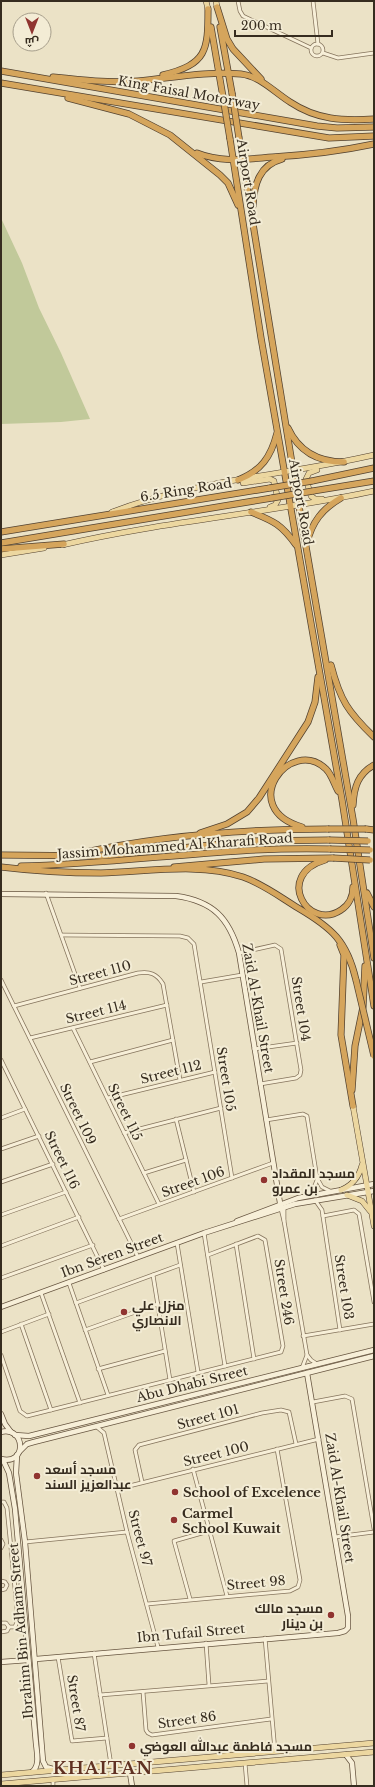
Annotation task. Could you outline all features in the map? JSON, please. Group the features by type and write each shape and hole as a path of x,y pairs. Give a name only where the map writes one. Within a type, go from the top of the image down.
{"highway":[{"name":"Airport Road","path":"216,4 243,159 306,548 323,637 374,958"},
{"path":"216,4 227,39 233,49 270,88"},
{"name":"Airport Road","path":"208,9 261,338 342,800 374,1006"},
{"path":"138,81 179,71 198,60 207,45 208,9"},
{"name":"King Faisal Motorway","path":"1,71 85,87 317,126 337,128 374,127"},
{"path":"26,75 96,81 138,81 182,76 241,74 257,79 290,102 315,116 346,120 374,119"},
{"name":"King Faisal Motorway","path":"1,83 329,138 374,136"},
{"path":"23,87 129,114 158,127 191,151 228,183 243,221"},
{"path":"191,151 211,158 233,160 296,156 353,149 374,144"},
{"path":"252,219 255,186 260,174 272,163 296,156"},
{"path":"286,423 299,446 309,453 326,460 344,462"},
{"path":"238,480 259,470 268,460 274,448 278,429"},
{"name":"6.5 Ring Road","path":"1,532 312,481 374,468"},
{"name":"6.5 Ring Road","path":"1,543 374,481"},
{"path":"306,548 314,523 325,508 341,498"},
{"path":"251,512 268,518 285,529 298,547"},
{"path":"1,549 64,544"},
{"path":"323,637 336,684 348,711 374,737"},
{"path":"198,834 207,829 227,824 247,812 260,798 308,722 315,702 319,671"},
{"path":"310,829 289,822 274,808 271,790 276,776 280,771 286,766 300,762 320,765 331,776 342,800"},
{"path":"353,819 356,783 360,776 374,765"},
{"path":"71,856 106,848 198,834 310,829 374,830"},
{"name":"Jassim Mohammed Al Kharafi Road","path":"1,855 102,856 250,841 371,841"},
{"name":"Jassim Mohammed Al Kharafi Road","path":"1,867 78,865 256,849 372,850"},
{"path":"332,858 314,864 304,872 301,877 300,896 306,906 312,911 324,915 332,914 345,907 352,896 353,872"},
{"path":"136,871 209,862 264,859 332,858 372,860"},
{"path":"1,867 74,873 175,869 205,871 242,877 271,891 316,919 339,939 348,953 374,1056"},
{"path":"363,886 374,907"},
{"path":"328,929 342,948 344,955 341,1035 345,1070 353,1106"},
{"path":"353,1106 353,1057 363,1007 365,948"}],"main road":[{"name":"Airport Road","path":"206,1 208,9"},
{"path":"107,514 162,496 238,480 344,462 374,455"},
{"path":"358,459 346,464 311,471 306,479 310,494 315,499 361,494"},
{"path":"1,555 272,507 278,500 275,482 272,479 238,484 229,482"},
{"path":"231,515 299,506 374,491"},
{"path":"341,1190 357,1179 362,1166 353,1106"},
{"path":"361,1158 367,1185 371,1191 374,1226"},
{"path":"347,1195 362,1201 372,1212"},
{"path":"2,1775 374,1743"},
{"path":"316,1756 319,1752 317,1748"},
{"path":"2,1784 374,1752"},
{"path":"185,1759 187,1765 185,1768"},
{"path":"194,1759 193,1762 195,1767"},
{"path":"96,1767 92,1771 96,1776"},
{"path":"85,1768 88,1772 85,1776"},
{"path":"2,1775 6,1779 2,1784"}],"street":[{"path":"238,1 240,11 243,16 311,48 312,53 316,56 323,53 338,58 374,52"},
{"path":"313,1 318,44 323,48 323,53"},
{"path":"311,48 318,44"},
{"path":"46,893 80,988"},
{"name":"Zaid Al-Khail Street","path":"1,894 46,893 159,895 189,898 199,901 212,908 228,925 235,938 239,953 277,1187 282,1206 307,1355"},
{"name":"Street 105","path":"62,935 180,936 188,938 196,948 232,1178"},
{"name":"Street 104","path":"239,953 275,945 282,950 297,1043 301,1070 299,1076 260,1084"},
{"name":"Street 110","path":"14,1006 138,973 150,973 156,975 163,984 180,1080"},
{"path":"201,982 242,975"},
{"name":"Street 109","path":"1,980 138,1257"},
{"name":"Street 114","path":"30,1038 167,1005"},
{"name":"Street 115","path":"73,1028 159,1204"},
{"path":"90,1062 173,1040"},
{"path":"254,1049 297,1043"},
{"name":"Street 116","path":"1,1061 26,1109 104,1270"},
{"name":"Street 112","path":"108,1098 215,1072"},
{"path":"124,1133 221,1108"},
{"path":"1,1118 26,1109"},
{"path":"266,1120 303,1114 307,1116 318,1180 322,1187 330,1191"},
{"path":"176,1120 194,1192"},
{"path":"1,1149 38,1136"},
{"path":"144,1173 186,1160"},
{"name":"Street 106","path":"119,1219 273,1163"},
{"path":"1,1182 52,1164"},
{"path":"311,1195 318,1180"},
{"name":"Ibn Seren Street","path":"1,1307 232,1224 248,1216 282,1206 311,1195 374,1184"},
{"name":"Ibn Seren Street","path":"282,1206 371,1191"},
{"path":"1,1215 66,1192"},
{"path":"322,1210 327,1199"},
{"name":"Street 103","path":"303,1336 340,1330 322,1210 315,1200"},
{"path":"323,1216 354,1210 359,1214 374,1302"},
{"path":"1,1246 79,1217"},
{"path":"204,1233 225,1366"},
{"name":"Street 246","path":"236,1244 258,1236 263,1238 266,1242 283,1346 282,1351 254,1358"},
{"path":"177,1243 198,1372"},
{"path":"1,1355 22,1414 28,1416 254,1358 236,1244 208,1254"},
{"path":"1,1278 93,1245"},
{"path":"76,1303 180,1265"},
{"path":"153,1275 170,1380"},
{"path":"69,1283 108,1395"},
{"path":"41,1292 80,1403"},
{"path":"85,1330 158,1304"},
{"path":"1,1332 49,1314"},
{"path":"21,1324 51,1410"},
{"path":"340,1330 374,1324"},
{"name":"Abu Dhabi Street","path":"1,1432 29,1436 374,1350"},
{"path":"98,1369 165,1351"},
{"path":"307,1355 317,1364"},
{"path":"302,1368 307,1355"},
{"name":"Abu Dhabi Street","path":"2,1459 10,1459 27,1444 34,1442 374,1356"},
{"path":"340,1358 343,1360 343,1364"},
{"name":"Zaid Al-Khail Street","path":"307,1373 348,1616 348,1628"},
{"path":"207,1391 206,1395 210,1398"},
{"path":"199,1393 202,1396 201,1400"},
{"path":"312,1402 345,1396 352,1399 374,1530 335,1537"},
{"name":"Street 101","path":"142,1482 136,1450 139,1445 262,1413 281,1410 288,1412 296,1444"},
{"path":"1,1414 5,1424 13,1433"},
{"name":"Street 97","path":"106,1424 104,1433 127,1532 158,1647"},
{"path":"97,1426 104,1433"},
{"name":"Ibrahim Bin Adham Street","path":"13,1433 20,1442 15,1467 25,1542 36,1659 41,1737 45,1766 59,1770"},
{"name":"Street 100","path":"117,1488 319,1439"},
{"name":"Street 98","path":"147,1604 290,1591 298,1587 300,1580 277,1449"},
{"name":"Ibrahim Bin Adham Street","path":"2,1459 9,1473 20,1569 36,1737 37,1762 35,1770 32,1772"},
{"path":"193,1470 227,1596"},
{"path":"11,1487 14,1484 18,1486"},
{"name":"Ibrahim Bin Adham Street","path":"1,1502 4,1502 7,1508 18,1619 14,1627 9,1627 7,1631 1,1632"},
{"path":"190,1599 174,1540 209,1530"},
{"path":"25,1542 127,1532"},
{"name":"Ibrahim Bin Adham Street","path":"1,1540 3,1544"},
{"name":"Ibrahim Bin Adham Street","path":"3,1544 11,1543"},
{"name":"Ibrahim Bin Adham Street","path":"1,1548 3,1544"},
{"name":"Ibrahim Bin Adham Street","path":"12,1559 19,1559"},
{"name":"Ibrahim Bin Adham Street","path":"13,1570 20,1569"},
{"name":"Ibrahim Bin Adham Street","path":"1,1581 5,1582 7,1585"},
{"name":"Ibrahim Bin Adham Street","path":"1,1590 5,1589 7,1585 15,1584"},
{"path":"22,1597 25,1602 30,1596"},
{"path":"23,1610 26,1607 31,1609"},
{"name":"Ibrahim Bin Adham Street","path":"1,1623 6,1623 9,1627"},
{"name":"Ibn Tufail Street","path":"36,1659 158,1647 338,1633 345,1631 348,1628"},
{"path":"265,1638 275,1752"},
{"path":"206,1643 209,1685"},
{"name":"Street 87","path":"94,1653 111,1765"},
{"name":"Street 87","path":"58,1657 72,1741 107,1738"},
{"path":"1,1662 28,1660"},
{"path":"100,1695 268,1681"},
{"name":"Street 86","path":"142,1692 146,1730 148,1734 152,1735 271,1719"},
{"path":"36,1737 39,1740 41,1737"},
{"path":"354,1786 352,1763 356,1754"},
{"path":"346,1755 352,1763"},
{"path":"245,1763 247,1786"},
{"path":"130,1773 132,1786"},
{"path":"52,1780 53,1786"}],"green space":[{"path":"1,218 22,263 39,308 61,353 90,419 61,422 1,424"}],"place":[{"name":"مسجد المقداد بن عمرو","path":"264,1180"},
{"name":"منزل علي الانصاري","path":"124,1312"},
{"name":"مسجد أسعد عبدالعزيز السند","path":"37,1476"},
{"name":"School of Excelence","path":"175,1492"},
{"name":"Carmel School Kuwait","path":"174,1520"},
{"name":"مسجد مالك بن دينار","path":"331,1615"},
{"name":"مسجد فاطمة عبدالله العوضي","path":"132,1746"}],"district":[{"name":"KHAITAN","path":"103,1768"}]}
